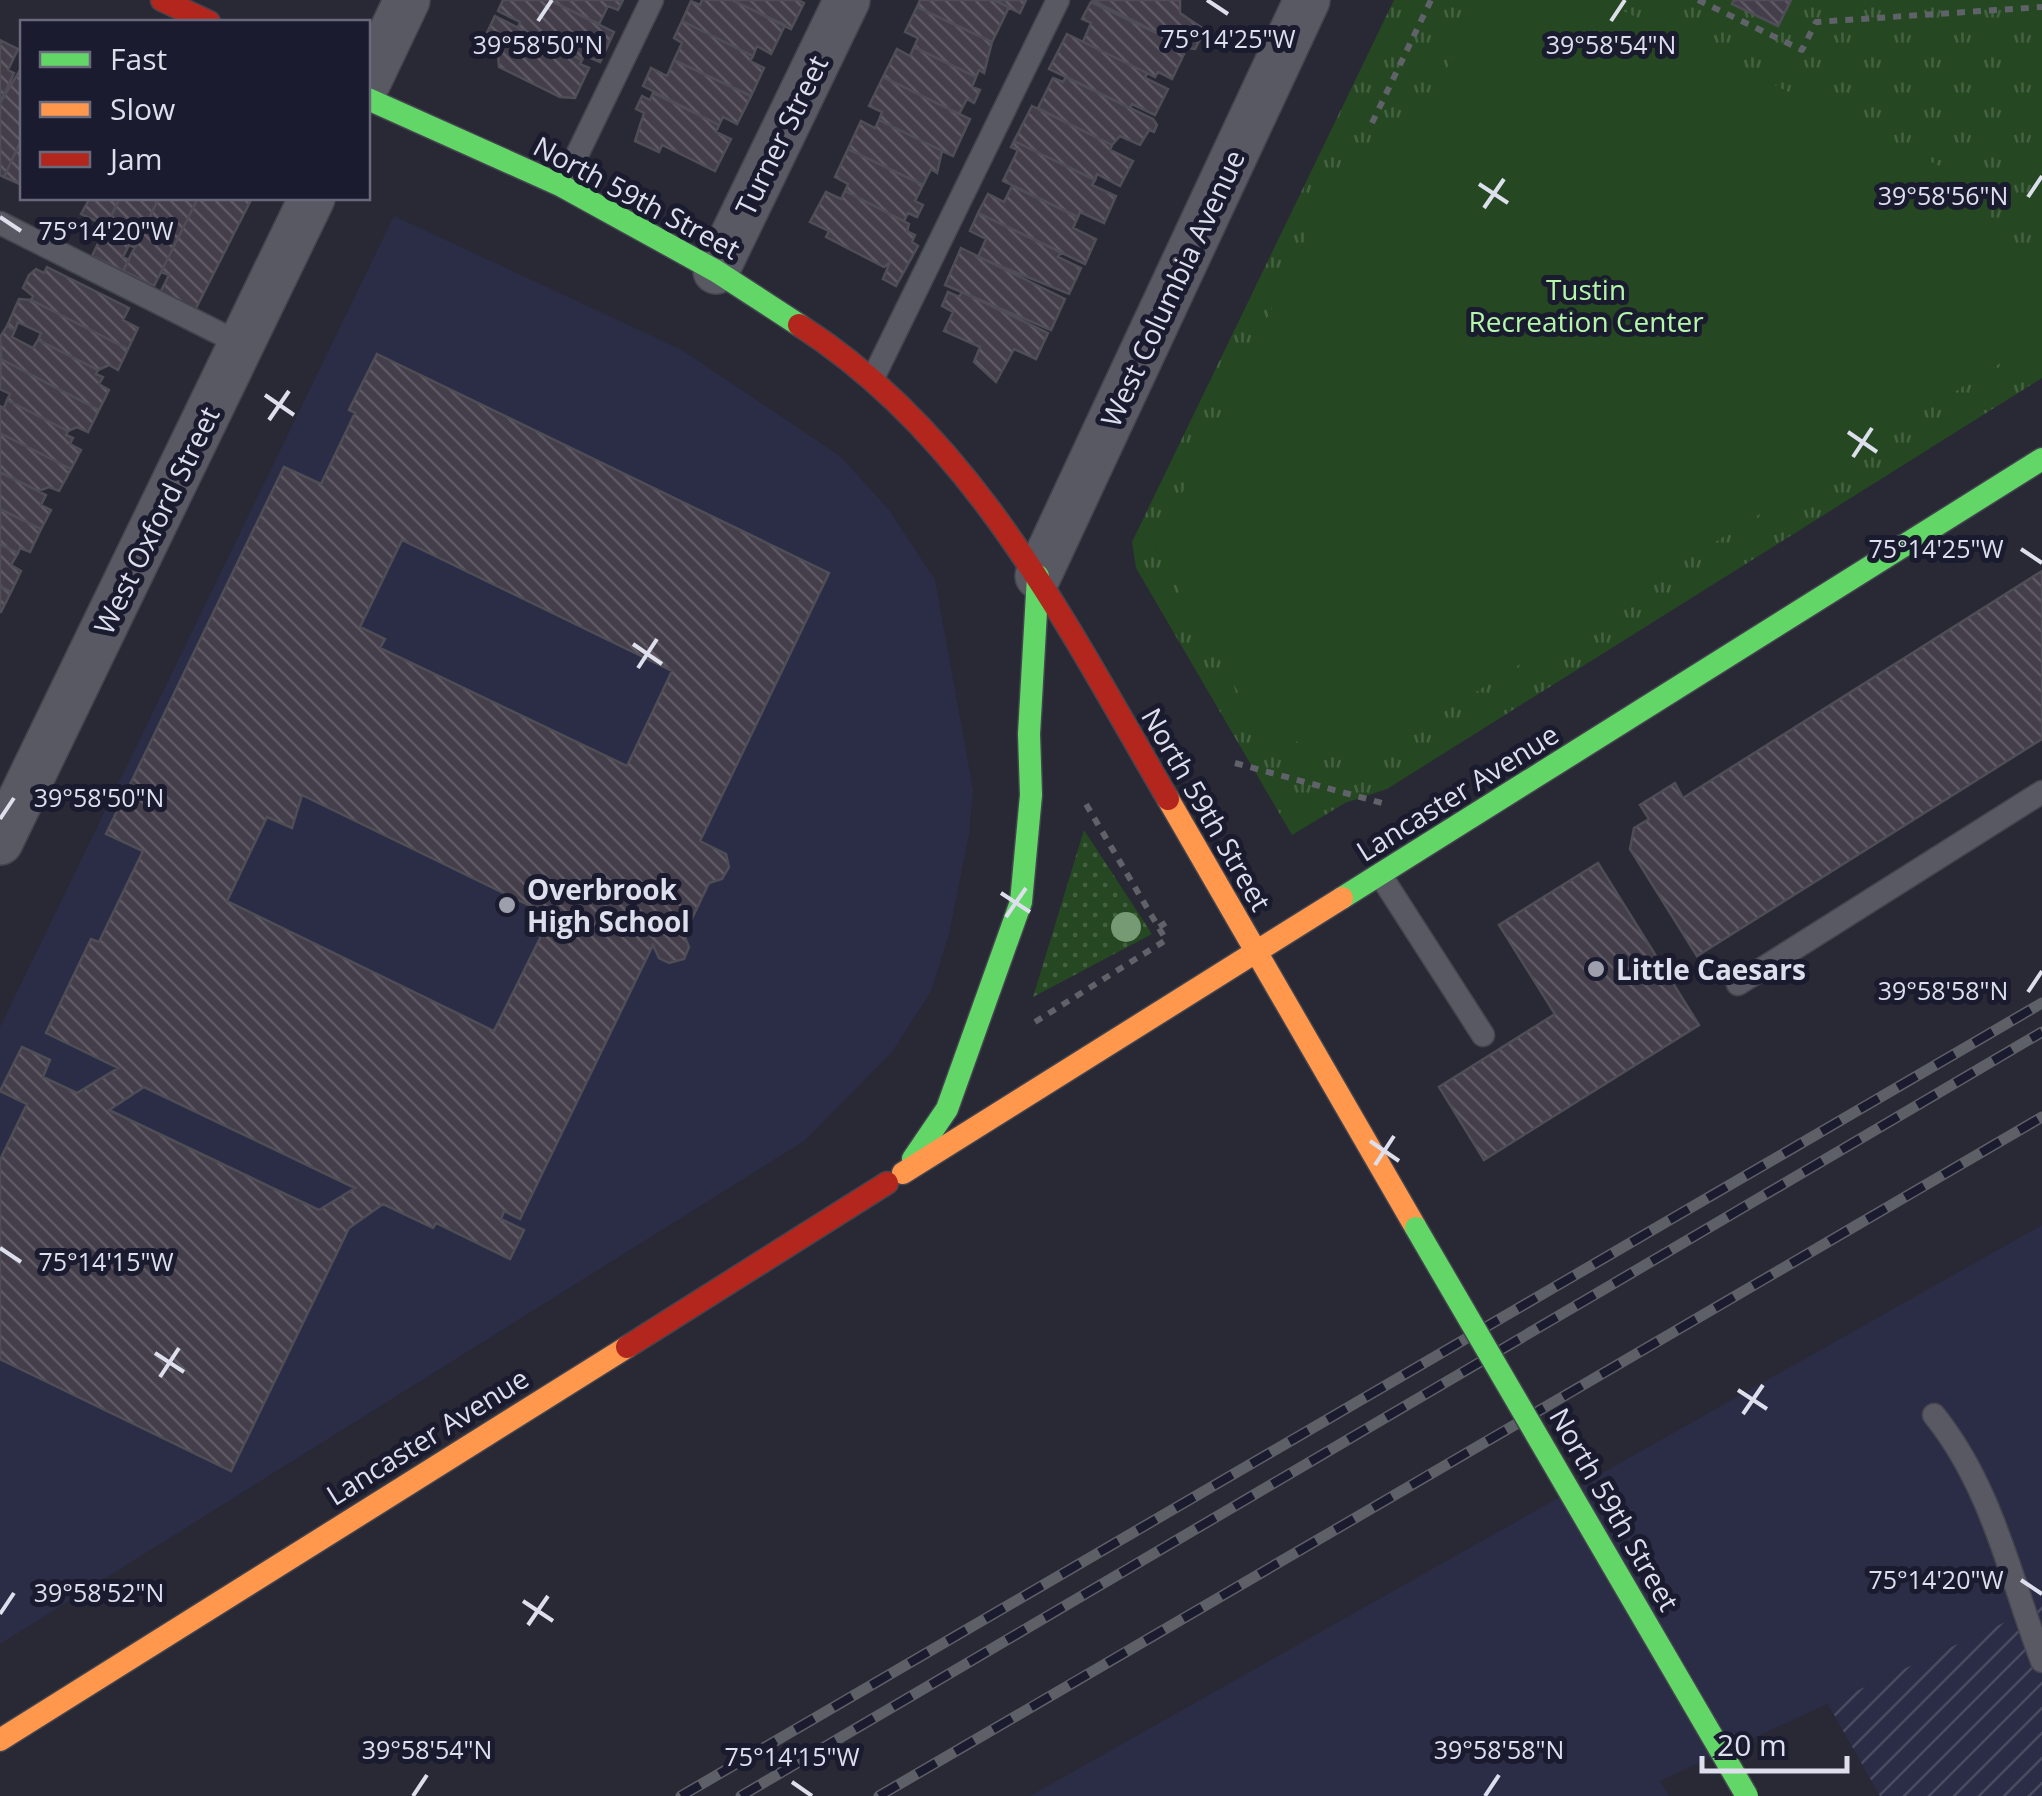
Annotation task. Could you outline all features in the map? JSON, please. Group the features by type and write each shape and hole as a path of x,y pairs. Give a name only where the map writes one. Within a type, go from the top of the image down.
{"main road":[{"path":"162,0 204,20"},
{"name":"North 59th Street","path":"370,101 562,186 716,271 874,376 950,454 1038,576 1748,1796"},
{"name":"Lancaster Avenue","path":"0,1740 2042,459"},
{"path":"895,1178 947,1109 1010,944 1020,902 1031,795 1029,734 1038,576"}],"street":[{"path":"370,78 407,0"},
{"name":"Turner Street","path":"716,271 847,0"},
{"name":"West Columbia Avenue","path":"1038,576 1308,0"},
{"name":"West Oxford Street","path":"0,842 311,200"}],"lane":[{"path":"562,186 652,0"},
{"path":"874,376 1058,0"},
{"path":"2,230 240,344"},
{"path":"1738,984 2042,792"},
{"path":"1381,876 1483,1034"},
{"path":"1934,1416 1997,1523 2013,1586 2042,1661"}],"path":[{"path":"1372,123 1432,0"},
{"path":"1701,1 1802,50 1816,22 2042,7"},
{"path":"1235,763 1382,803"},
{"path":"1028,1026 1166,940 1075,786"},
{"path":"1159,927 1170,920"}],"shaded area":[{"name":"Overbrook High School","path":"394,216 682,350 841,457 889,510 935,580 973,790 969,834 949,934 931,991 892,1052 804,1141 0,1644 0,1027"},
{"path":"2042,1225 2042,1605 1660,1781 1669,1796 1030,1796"},
{"path":"2042,1605 2042,1796 1880,1796 1828,1704"}],"green space":[{"name":"Tustin Recreation Center","path":"1394,0 2042,0 2042,378 1387,789 1345,803 1292,835 1136,568 1132,542"},
{"name":"Tustin Recreation Center","path":"1480,0 1601,0 1970,181 2042,305 2042,337 1369,759 1262,733 1155,549 1350,147 1404,156"},
{"path":"1084,830 1152,934 1033,997"}],"building":[{"path":"503,0 549,0 614,32 600,62 584,55 582,60 518,28 520,22 498,11"},
{"path":"549,0 623,0 618,10 608,6 599,24"},
{"path":"702,0 732,0 785,25 771,54 757,46 753,56 682,21 691,1 700,5"},
{"path":"732,0 798,0 804,3 791,29"},
{"path":"920,0 994,0 1009,7 992,42 917,7"},
{"path":"994,0 1026,0 1020,13"},
{"path":"1092,0 1180,0 1180,13 1205,30 1195,49 1188,48"},
{"path":"1734,0 1791,0 1778,26 1732,4"},
{"path":"1091,2 1165,37 1162,43 1184,54 1172,79 1158,72 1155,77 1083,42 1091,23 1082,19"},
{"path":"917,7 992,42 984,73 979,70 976,77 914,47 918,38 905,32"},
{"path":"495,16 582,60 580,64 589,68 575,98 560,97 499,67 498,54 503,51 483,41"},
{"path":"682,21 753,56 750,61 764,68 751,96 674,60 682,43 674,38"},
{"path":"1067,34 1147,73 1145,78 1168,89 1155,115 1132,104 1130,108 1049,69"},
{"path":"0,40 18,49 8,70 14,73 0,103"},
{"path":"914,47 976,77 972,87 980,90 974,103 967,99 959,114 883,77 897,49 910,56"},
{"path":"674,60 751,96 737,124 723,117 719,125 643,86 651,68 667,76"},
{"path":"20,70 20,142 4,177 0,175 0,103"},
{"path":"883,77 970,119 953,156 879,120 882,112 869,106"},
{"path":"1066,77 1153,119 1157,125 1154,132 1149,130 1140,145 1120,136 1112,145 1038,108 1053,78 1063,82"},
{"path":"653,93 719,125 716,132 731,139 715,171 662,145 659,152 635,141 644,113 636,109 642,96 650,100"},
{"path":"1032,106 1112,145 1110,150 1133,161 1120,186 1097,174 1095,180 1014,141"},
{"path":"879,120 942,151 937,173 931,169 923,185 848,149 861,121 875,128"},
{"path":"1014,141 1095,180 1092,185 1116,196 1104,223 1080,212 1078,217 1003,181 1018,150 1011,147"},
{"path":"20,142 20,184 4,177"},
{"path":"848,149 923,185 915,201 923,205 917,217 908,213 904,221 845,191 848,184 835,177"},
{"path":"1012,186 1078,217 1073,228 1096,239 1085,264 978,213 988,194 1004,202"},
{"path":"845,191 909,224 907,231 915,235 912,242 918,246 896,286 883,279 890,262 884,267 826,237 829,231 810,222 826,192 841,199"},
{"path":"89,200 119,200 106,226 81,214"},
{"path":"119,200 158,200 135,248 129,245 123,257 129,260 123,271 92,256"},
{"path":"158,200 197,200 154,286 123,271"},
{"path":"197,200 251,200 194,312 159,295 169,275 161,272"},
{"path":"978,213 1061,252 1058,257 1081,268 1069,294 978,257 986,239 970,231"},
{"path":"961,248 1065,299 1051,330 945,285"},
{"path":"47,267 129,308 123,320 138,328 128,349 31,300 33,296 23,288 29,275 36,269 44,273"},
{"path":"948,292 959,297 962,292 1048,333 1036,359 1014,349 996,382 974,362 980,347 944,331 953,312 942,306"},
{"path":"19,299 31,300 128,349 118,370 109,365 98,370 38,340 41,333 18,322 15,330 7,326"},
{"path":"7,326 15,330 12,337 33,348 38,340 98,370 96,374 103,377 99,384 109,390 99,410 1,359 0,337"},
{"name":"Overbrook High School","path":"377,354 829,573 700,841 726,854 729,867 722,879 709,883 684,935 689,947 684,959 669,963 659,958 653,945 520,1219 504,1211 501,1219 524,1230 510,1259 436,1223 433,1228 383,1204 349,1228 231,1471 0,1359 0,1160 27,1104 0,1091 22,1047 50,1060 43,1077 77,1093 118,1068 46,1033 91,939 99,942 143,851 106,834 284,467 321,484 355,413 349,410","holes":["402,540 672,671 627,766 380,648 385,639 360,627","302,795 551,916 494,1031 227,901 267,817 292,828","144,1087 355,1188 319,1210 109,1110"]},
{"path":"1,359 99,410 88,432 77,427 68,431 7,400 10,394 0,389"},
{"path":"7,400 68,431 66,435 73,438 70,444 81,450 71,469 0,433 0,406 4,408"},
{"path":"0,433 71,469 59,491 49,487 39,491 0,472"},
{"path":"0,472 46,495 41,505 51,510 41,529 0,509"},
{"path":"0,509 41,529 30,552 20,548 18,553 0,544"},
{"path":"0,544 18,553 11,565 21,571 11,592 0,586"},
{"path":"2042,571 2042,739 1697,956 1630,849 1634,828 1649,819 1640,805 1675,783 1683,798"},
{"path":"0,586 11,592 1,612 0,612"},
{"name":"Little Caesars","path":"1598,863 1699,1025 1484,1160 1439,1087 1555,1014 1499,925"}],"railway":[{"path":"681,1796 2042,1003"},
{"path":"741,1796 2042,1032"},
{"path":"879,1796 2042,1117"}],"traffic: fast":[{"path":"370,100 562,186 716,271 799,325"},
{"path":"1342,898 2042,459"},
{"path":"913,1159 947,1109 1021,902 1031,795 1029,734 1038,576"},
{"path":"1416,1228 1747,1796"}],"traffic: slow":[{"path":"1168,799 1416,1228"},
{"path":"903,1173 1342,898"},
{"path":"0,1740 627,1347"}],"traffic: jam":[{"path":"162,0 205,20"},
{"path":"799,325 861,370 916,422 966,478 1053,602 1168,799"},
{"path":"627,1347 887,1183"}],"place":[{"name":"Overbrook High School","path":"507,905"},
{"name":"Little Caesars","path":"1596,969"}]}
